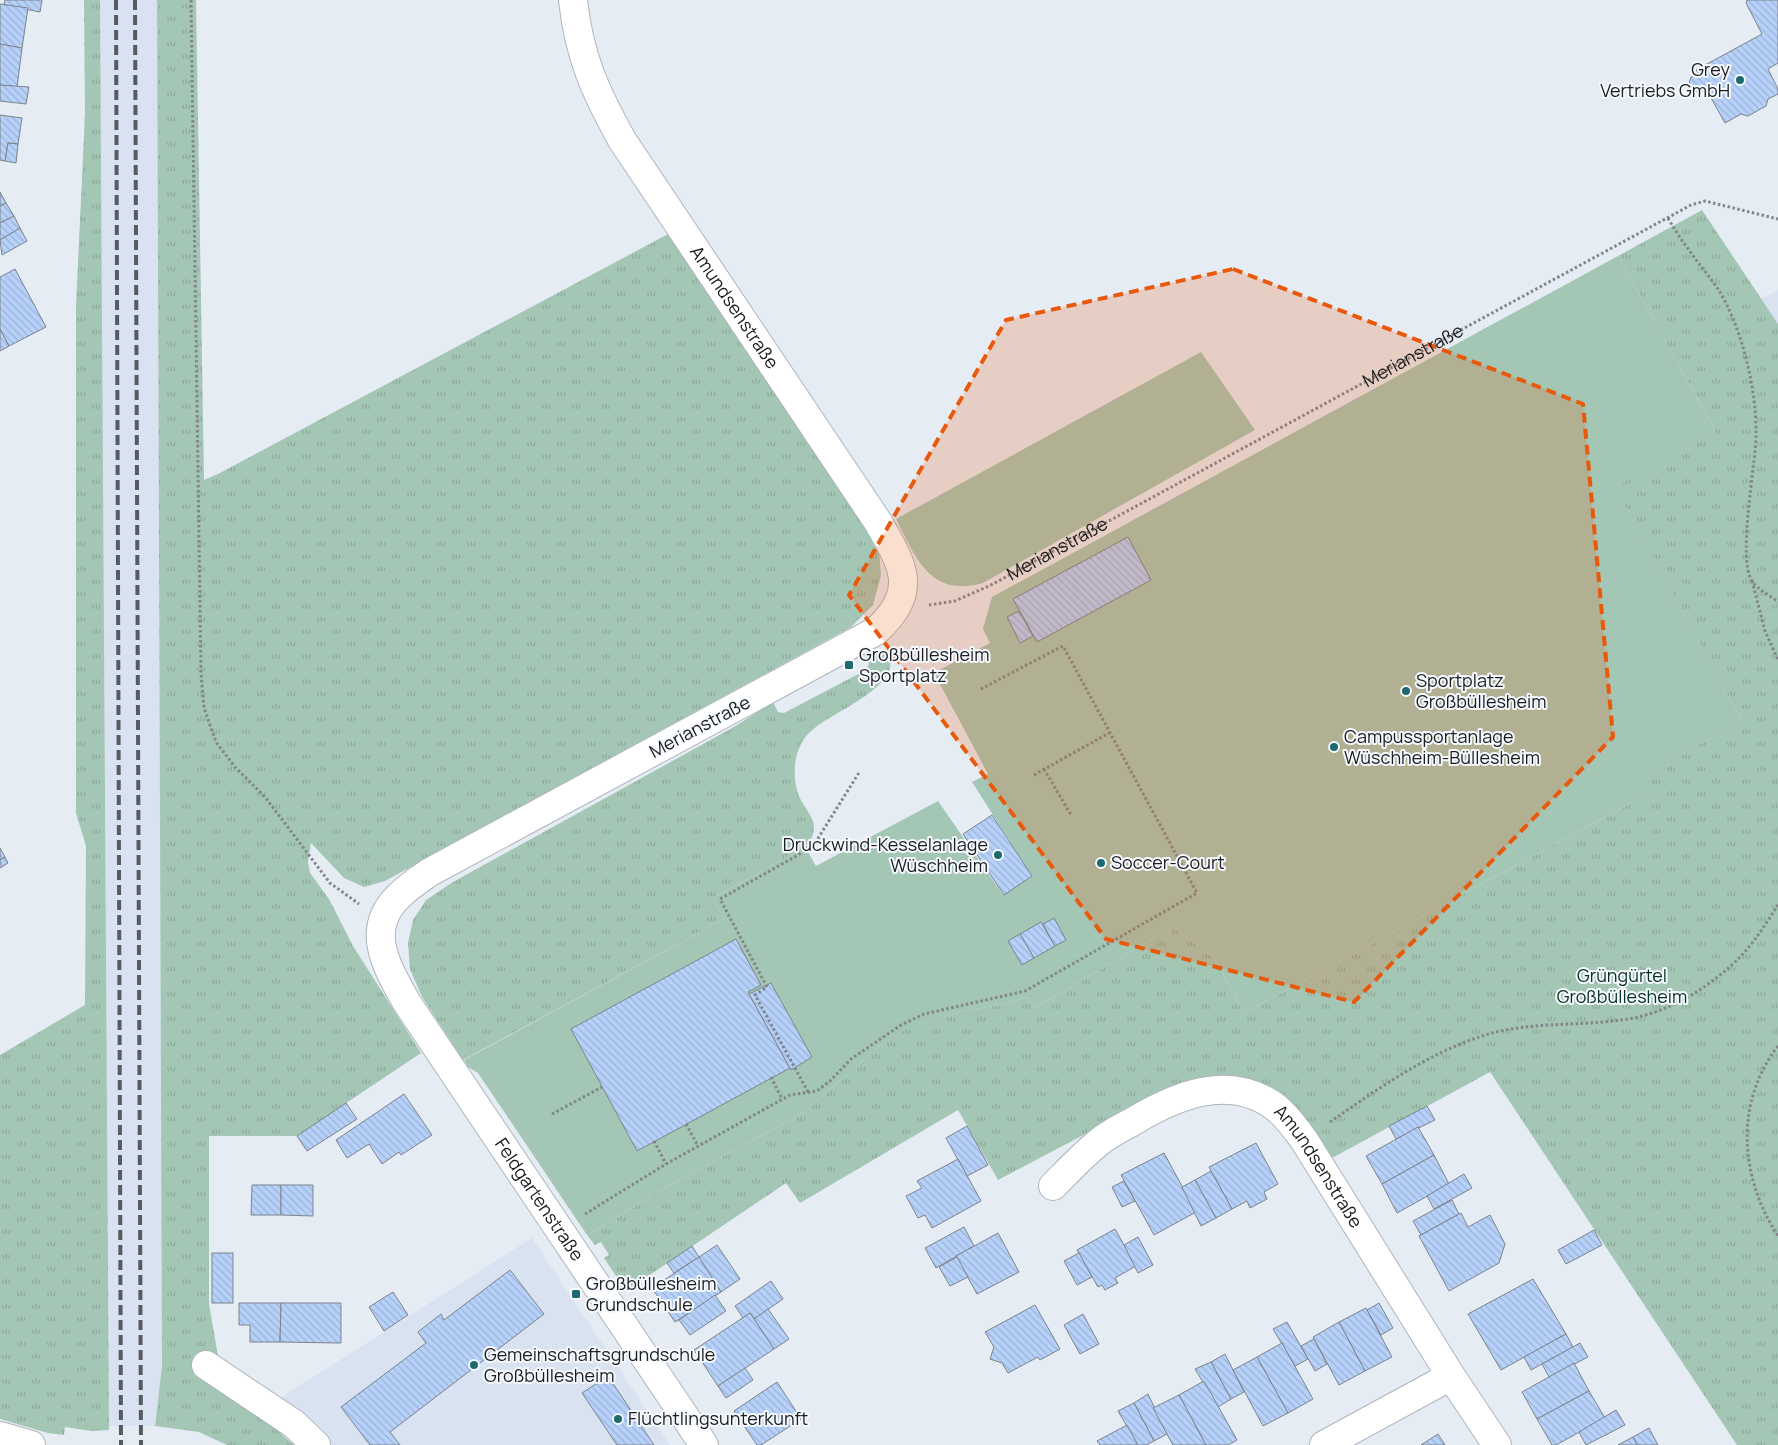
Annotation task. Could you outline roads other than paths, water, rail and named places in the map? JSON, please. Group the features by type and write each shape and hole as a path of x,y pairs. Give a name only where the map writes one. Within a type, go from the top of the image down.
{"street":[{"name":"Amundsenstraße","path":"573,0 580,45 587,72 599,99 622,140 829,448 898,556 903,585 897,610"},
{"name":"Merianstraße","path":"381,950 380,936 388,908 400,895 430,872 876,631 897,610"},
{"name":"Feldgartenstraße","path":"381,950 388,969 406,1003 704,1445"},
{"name":"Amundsenstraße","path":"1052,1186 1100,1141 1154,1109 1179,1097 1199,1091 1232,1090 1261,1098 1274,1106 1304,1140 1451,1376 1497,1445"},
{"path":"206,1365 294,1424 316,1445"},
{"path":"1324,1445 1451,1376"},
{"path":"0,1436 31,1445"}],"railway":[{"path":"116,0 121,1445"},
{"path":"135,0 141,1445"}],"place":[{"name":"Grey Vertriebs GmbH","path":"1740,80"},
{"name":"Großbüllesheim Sportplatz","path":"849,665"},
{"name":"Sportplatz Großbüllesheim","path":"1406,691"},
{"name":"Campussportanlage Wüschheim-Büllesheim","path":"1334,747"},
{"name":"Druckwind-Kesselanlage Wüschheim","path":"998,855"},
{"name":"Soccer-Court","path":"1101,863"},
{"name":"Großbüllesheim Grundschule","path":"576,1294"},
{"name":"Gemeinschaftsgrundschule Großbüllesheim","path":"474,1365"},
{"name":"Flüchtlingsunterkunft","path":"618,1419"}],"park label":[{"name":"Grüngürtel Großbüllesheim","path":"1622,986"}]}
